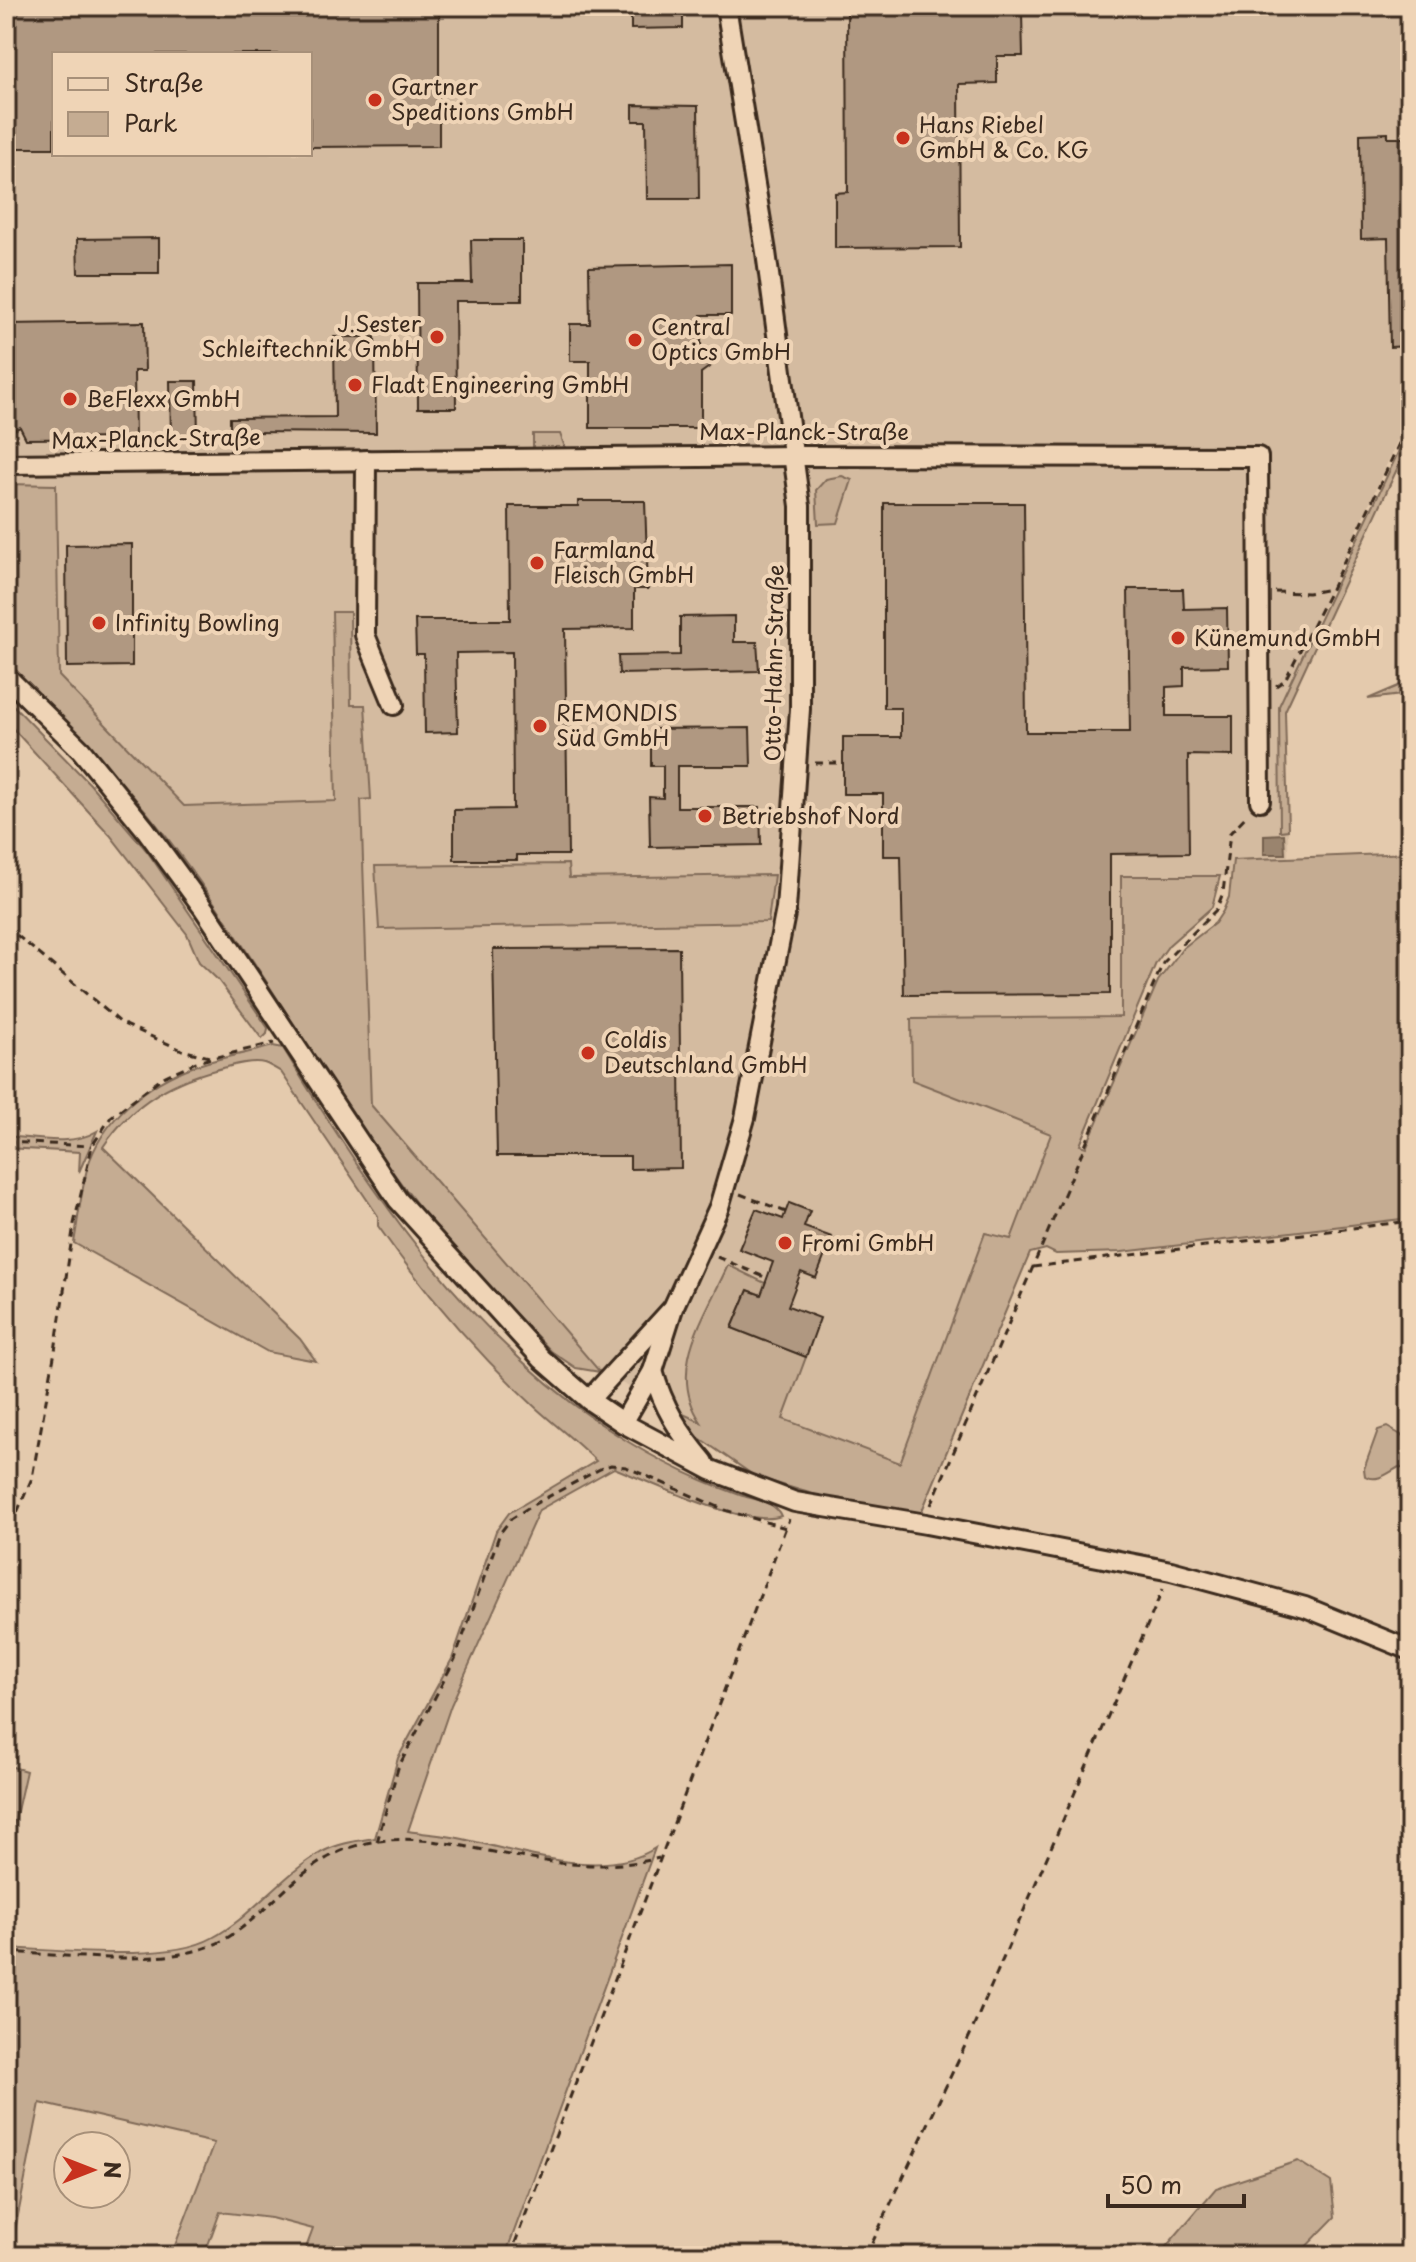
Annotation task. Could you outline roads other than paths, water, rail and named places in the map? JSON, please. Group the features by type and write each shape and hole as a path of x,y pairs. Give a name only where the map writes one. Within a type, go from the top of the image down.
{"street":[{"name":"Otto-Hahn-Straße","path":"673,1308 724,1188 745,1118 786,909 800,709 800,506 795,456 726,6"},
{"name":"Max-Planck-Straße","path":"6,464 795,456 1258,457 1260,801"},
{"path":"366,460 365,635 394,705"},
{"path":"6,676 81,750 146,830 204,909 398,1200 542,1359 589,1400 623,1423 711,1470 795,1502 1171,1571 1305,1607 1410,1650"},
{"path":"589,1400 673,1308"},
{"path":"623,1423 653,1371 673,1308"},
{"path":"653,1371 660,1394 681,1436 711,1470"}],"place":[{"name":"Gartner Speditions GmbH","path":"375,100"},
{"name":"Hans Riebel GmbH & Co. KG","path":"903,138"},
{"name":"J.Sester Schleiftechnik GmbH","path":"437,337"},
{"name":"Central Optics GmbH","path":"635,340"},
{"name":"Fladt Engineering GmbH","path":"355,385"},
{"name":"BeFlexx GmbH","path":"70,399"},
{"name":"Farmland Fleisch GmbH","path":"537,563"},
{"name":"Infinity Bowling","path":"99,623"},
{"name":"Künemund GmbH","path":"1178,638"},
{"name":"REMONDIS Süd GmbH","path":"540,726"},
{"name":"Betriebshof Nord","path":"705,816"},
{"name":"Coldis Deutschland GmbH","path":"588,1053"},
{"name":"Fromi GmbH","path":"785,1243"}]}
